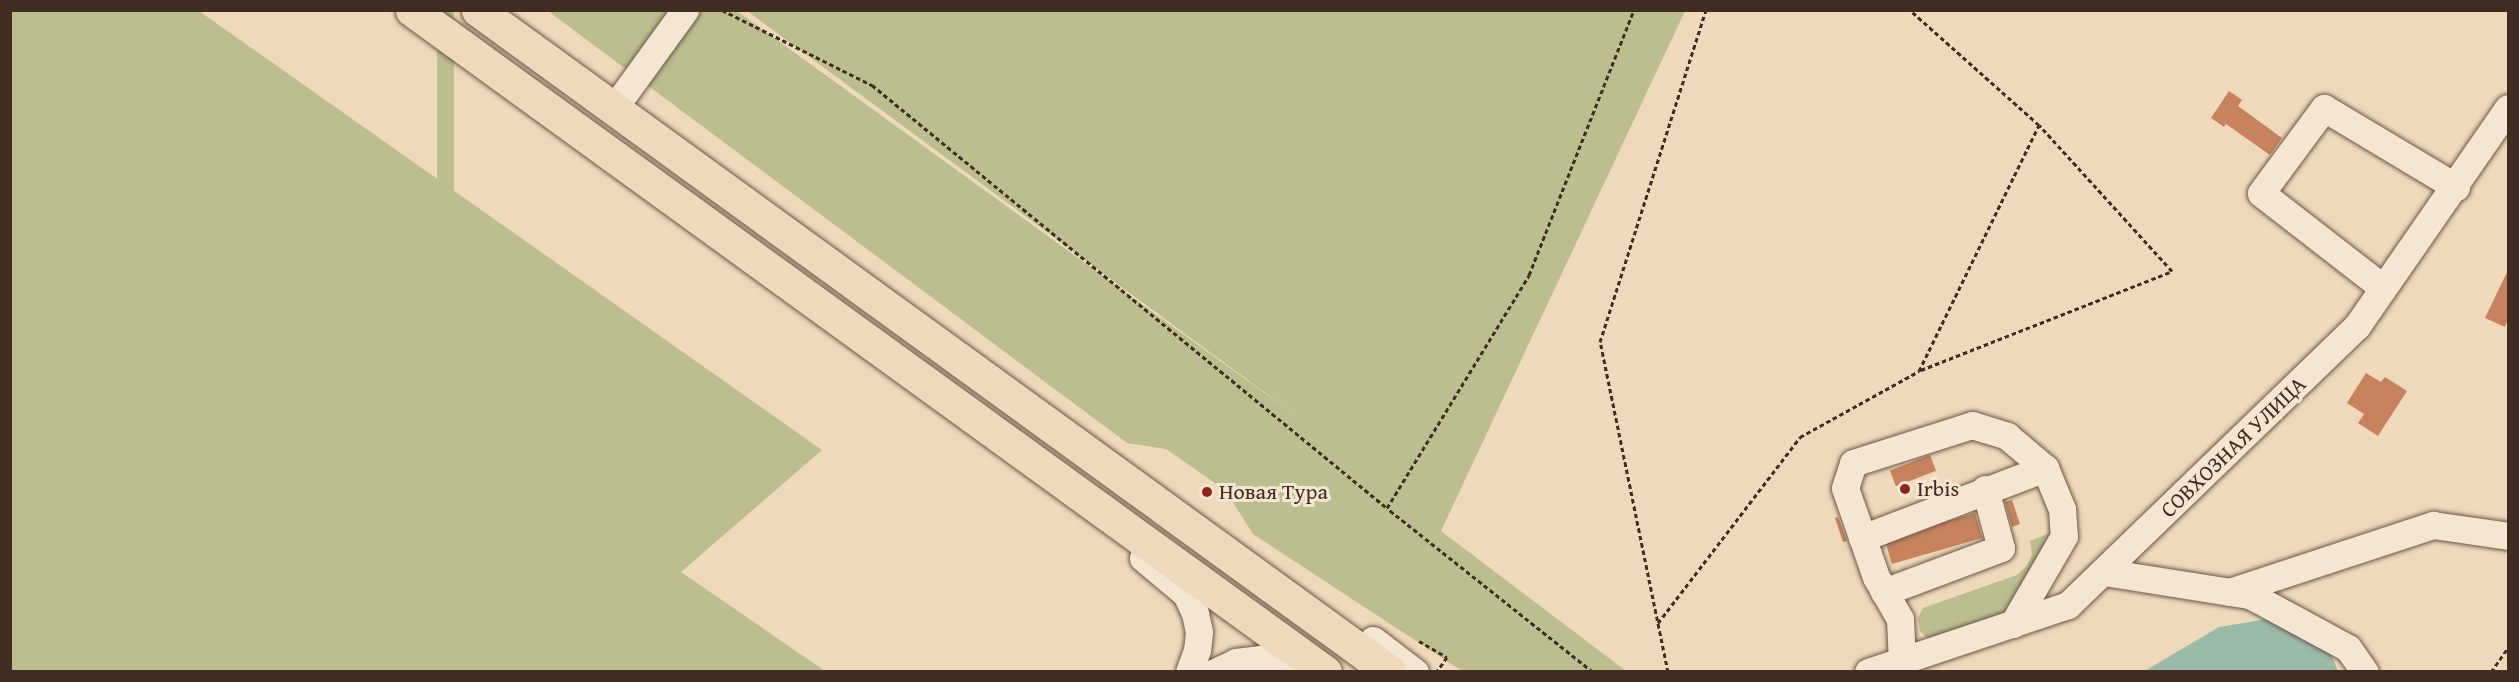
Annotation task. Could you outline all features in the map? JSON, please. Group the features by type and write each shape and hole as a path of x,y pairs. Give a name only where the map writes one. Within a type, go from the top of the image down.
{"highway":[{"path":"412,10 1325,672"},
{"path":"478,10 1390,672"}],"street":[{"path":"614,108 686,10"},
{"path":"2382,286 2261,193 2324,108 2456,187"},
{"name":"СОВХОЗНАЯ УЛИЦА","path":"1868,672 2068,605 2357,326 2382,286 2456,187 2508,108"},
{"path":"1902,661 1900,619 1876,577 1845,488 1853,463 1972,425 2007,436 2045,468 2062,509 2064,537 2013,624"},
{"path":"1088,451 1141,477 1193,510 1415,672"},
{"path":"1862,537 2045,468"},
{"path":"1052,472 1058,488 1072,505 1186,594 1195,613 1200,632 1197,650 1189,672"},
{"path":"1884,592 2001,548 1985,489"},
{"path":"2229,592 2433,525 2508,536"},
{"path":"2104,572 2250,595 2348,648 2366,672"},
{"path":"1215,672 1236,662 1261,659 1280,663 1298,672"}],"path":[{"path":"722,10 872,84 1387,508 1593,672"},
{"path":"1387,508 1528,275 1634,10"},
{"path":"1668,672 1600,342 1706,10"},
{"path":"1658,623 1800,437 1919,371 2172,271 2039,125 1910,10"},
{"path":"1919,371 2039,125"},
{"path":"1419,640 1447,657 1437,672"},
{"path":"2491,672 2508,648"}],"green space":[{"path":"10,11 199,11 822,450 681,572 825,671 11,671"},
{"path":"437,11 454,11 454,672 437,672"},
{"path":"548,11 737,11 1306,423 747,11 1685,11 1441,531 1626,671 1462,671 1253,534 1225,490 1166,449 1127,443"},
{"path":"2050,533 2019,600 2001,616 1928,639 1920,631 1918,618 1923,608 2017,575 2027,566 2032,555 2030,541"}],"shaded area":[{"path":"2268,619 2331,654 2338,671 2143,672 2219,627"}],"building":[{"path":"2229,91 2242,100 2238,106 2282,138 2270,155 2226,124 2224,127 2211,118"},
{"path":"2508,270 2508,320 2505,327 2485,318"},
{"path":"2366,373 2381,382 2385,377 2407,391 2378,436 2358,423 2364,414 2347,403"},
{"path":"1930,455 1936,471 1896,486 1890,470"},
{"path":"2012,500 2020,524 2012,527 2005,502"},
{"path":"1975,513 1982,538 1892,564 1885,539"},
{"path":"1838,517 1847,541 1843,542 1835,518"}],"place":[{"name":"Irbis","path":"1905,489"},
{"name":"Новая Тура","path":"1207,492"}]}
